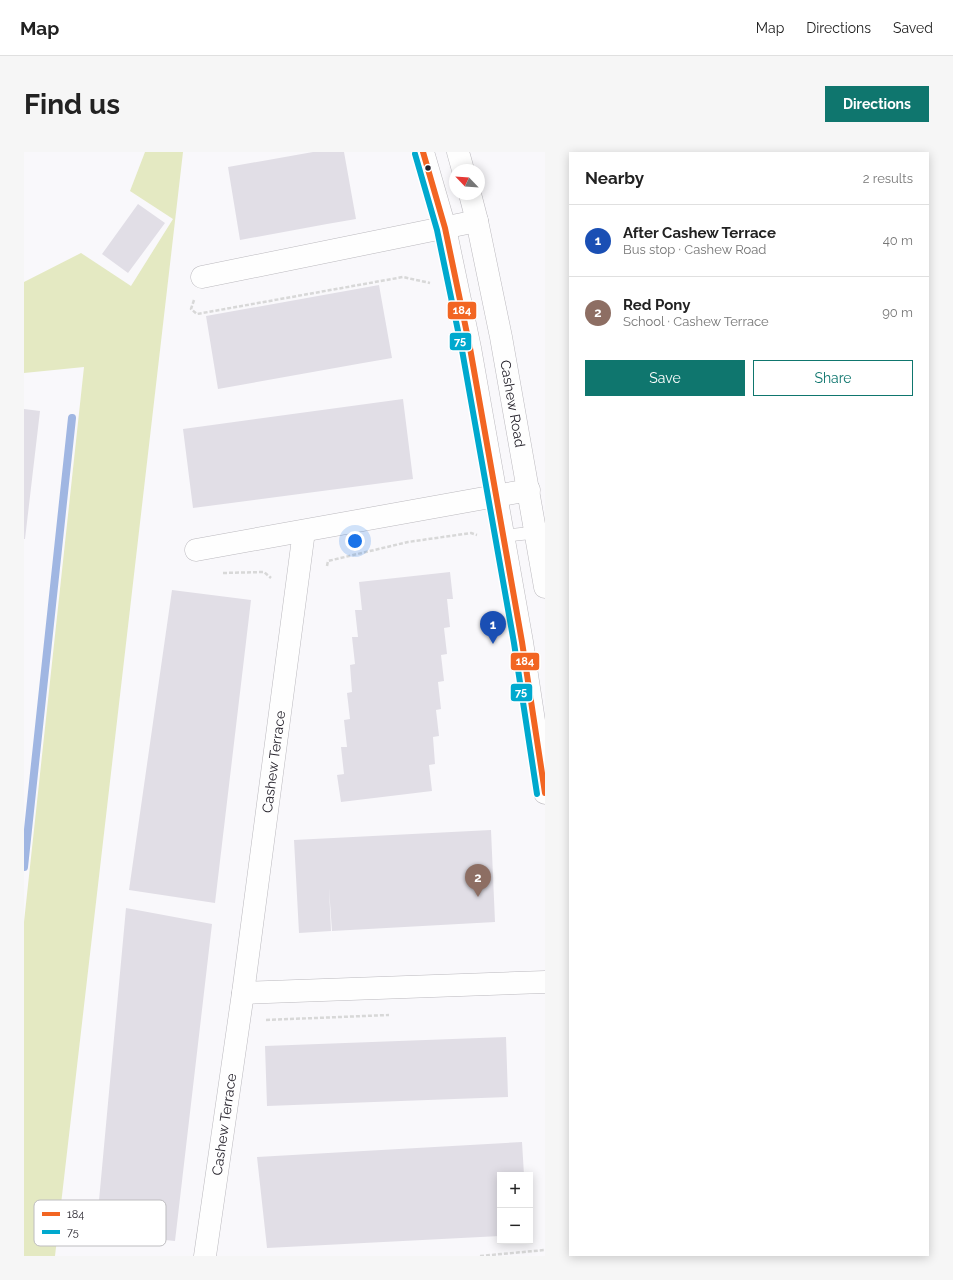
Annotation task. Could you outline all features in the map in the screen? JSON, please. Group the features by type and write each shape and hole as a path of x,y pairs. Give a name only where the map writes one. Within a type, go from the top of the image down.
{"street":[{"path":"423,152 445,228 470,348 502,536 522,642 545,793"},
{"path":"458,152 461,164"},
{"name":"Cashew Road","path":"472,200 477,221 529,490 540,532 545,586"},
{"path":"202,277 477,221"},
{"path":"196,550 529,490"},
{"name":"Cashew Terrace","path":"205,1256 243,993 304,531"},
{"path":"243,993 545,982"}],"lane":[{"path":"502,536 540,532"}],"path":[{"path":"202,277 191,309 197,314 404,277 422,280 436,285"},
{"path":"325,569 328,561 401,544 471,533 479,535"},
{"path":"217,573 264,572 271,576 272,581"},
{"path":"480,1256 545,1250"}],"green space":[{"path":"145,152 183,152 61,1200 34,1200 34,1246 56,1246 55,1256 24,1256 24,922 84,367 24,373 24,282 81,253 131,286 173,219 130,191"}],"building":[{"path":"313,152 344,152 356,219 240,240 228,167"},
{"path":"138,204 165,223 128,273 102,254"},
{"path":"379,285 392,358 218,389 206,316"},
{"path":"403,399 413,479 193,508 183,429"},
{"path":"24,409 40,411 25,539 24,539"},
{"path":"450,572 453,599 447,599 450,627 444,628 447,654 441,655 444,681 438,682 441,709 436,710 439,736 433,737 435,764 429,765 432,791 341,802 337,775 344,774 341,747 347,747 344,720 350,719 347,693 352,692 350,665 355,664 352,637 358,637 355,610 362,610 359,582"},
{"path":"172,590 251,600 215,903 129,890"},
{"path":"491,830 495,922 332,931 329,888 331,931 299,933 294,840"},
{"path":"126,908 212,924 175,1241 166,1240 166,1200 99,1200"},
{"path":"506,1037 508,1097 267,1106 265,1046"},
{"path":"522,1142 524,1172 497,1172 497,1236 267,1248 257,1157"}],"waterway":[{"path":"24,867 72,418"}],"transit line":[{"name":"184","path":"423,152 445,228 470,348 522,642 545,793"},
{"name":"75","path":"415,154 437,230 462,350 514,643 537,794"}],"place":[{"name":"After Cashew Terrace","path":"493,644"},
{"name":"Red Pony","path":"478,897"}]}
